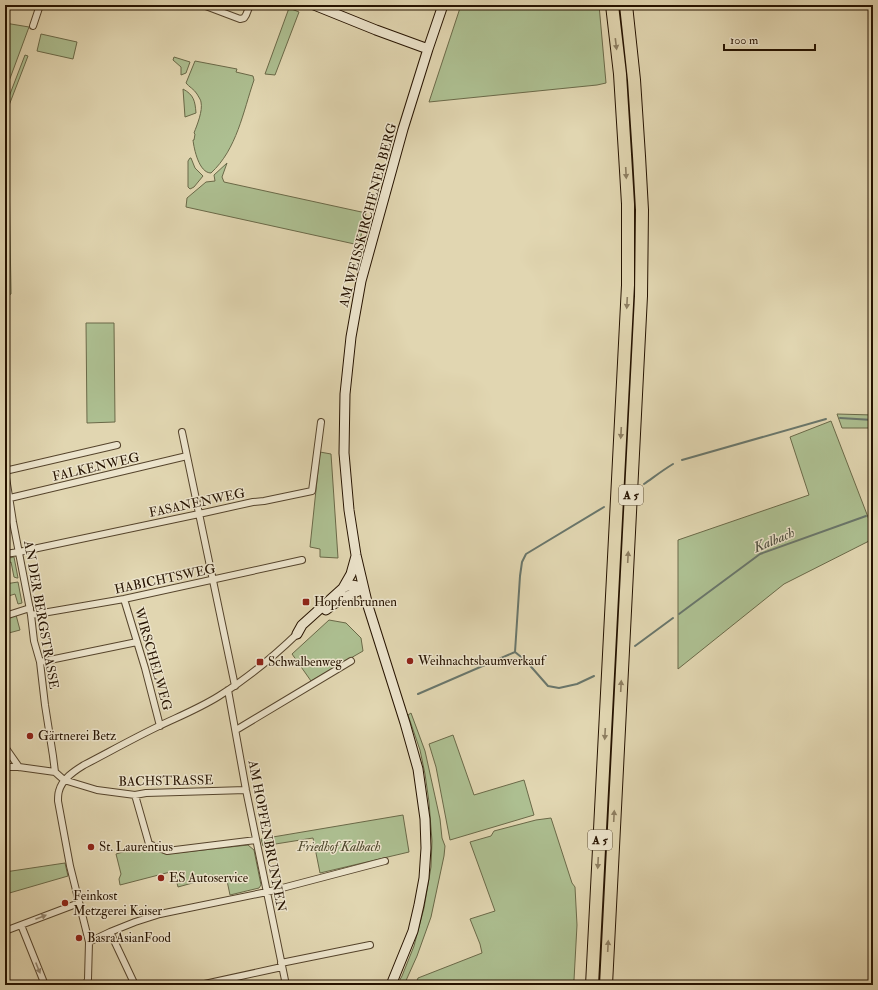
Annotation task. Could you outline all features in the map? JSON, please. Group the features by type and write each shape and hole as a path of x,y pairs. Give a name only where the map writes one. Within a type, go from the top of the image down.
{"highway":[{"name":"A 5","path":"592,985 628,285 628,204 625,147 612,5"},
{"name":"A 5","path":"606,985 641,296 642,210 634,80 626,5"}],"main road":[{"path":"314,5 428,49"},
{"name":"AM WEISSKIRCHENER BERG","path":"297,634 305,629 331,606 363,589 349,510 344,453 345,394 351,337 361,281 371,243 428,49 443,5"},
{"name":"AM WEISSKIRCHENER BERG","path":"297,634 302,625 343,588 351,574 356,555"},
{"path":"343,588 349,585 354,585 363,589 418,769 425,819 426,848 424,878 419,905 413,931 391,985"},
{"path":"349,596 361,600 368,606"}],"street":[{"path":"33,26 40,5"},
{"path":"203,5 240,19 244,18 250,5"},
{"name":"FASANENWEG","path":"5,554 312,490 321,422"},
{"path":"182,432 235,686"},
{"path":"5,471 117,445"},
{"name":"FALKENWEG","path":"10,498 187,456"},
{"name":"AN DER BERGSTRASSE","path":"6,462 5,471 34,641 40,662 55,772"},
{"name":"HABICHTSWEG","path":"5,616 124,599 302,560"},
{"name":"WIRSCHELWEG","path":"124,599 160,726"},
{"name":"AM WEISSKIRCHENER BERG","path":"64,780 72,772 84,765 160,726 192,712 219,697 263,665 297,634"},
{"path":"40,662 137,642"},
{"path":"236,730 351,661"},
{"name":"AM HOPFENBRUNNEN","path":"228,690 246,790 286,985"},
{"path":"5,748 19,767"},
{"path":"5,767 19,767 55,772 64,780 59,790 58,801 70,866 89,942 88,979 86,985"},
{"name":"BACHSTRASSE","path":"64,780 97,790 134,795 146,793 246,790"},
{"path":"134,795 149,844 157,848 167,851 256,840"},
{"path":"89,942 135,922 160,914 267,892 385,861"},
{"path":"5,931 79,903"},
{"path":"21,925 45,985"},
{"path":"110,932 135,985"},
{"path":"200,985 370,945"}],"green space":[{"path":"461,5 599,5 606,83 429,102"},
{"path":"289,8 299,12 275,75 265,74"},
{"path":"5,23 29,27 5,92"},
{"path":"41,34 77,42 73,59 37,51"},
{"path":"25,55 28,56 8,108 11,294 7,296 5,107"},
{"path":"174,57 190,62 186,73 181,75 181,67 173,60"},
{"path":"195,61 237,69 236,72 253,76 254,80 233,141 227,153 211,173 207,172 200,165 193,140 200,114 201,102 196,92 186,83"},
{"path":"183,89 190,94 193,99 196,113 185,117"},
{"path":"190,158 195,168 203,176 194,187 190,189 188,187 188,161"},
{"path":"227,163 222,177 224,182 366,213 359,245 186,207 187,198 206,182 215,181 214,175"},
{"path":"86,323 114,323 115,422 87,423"},
{"path":"837,414 873,415 873,428 842,428"},
{"path":"831,421 873,530 873,539 784,584 678,669 678,540 809,495 790,437"},
{"path":"320,452 331,454 338,558 320,557 320,549 310,547"},
{"path":"14,557 18,578 14,577 11,562 5,564 5,559"},
{"path":"18,582 22,603 18,604 15,594 5,597 5,584"},
{"path":"16,615 20,630 5,634 5,619"},
{"path":"329,620 346,623 361,638 363,651 311,681 292,654"},
{"path":"411,713 425,751 440,819 442,838 445,846 431,917 417,956 404,985 397,985 414,946 424,908 431,867 432,841 429,802 420,750 408,715"},
{"path":"453,735 474,795 524,780 534,815 450,840 436,767 429,744"},
{"name":"Friedhof Kalbach","path":"403,815 409,852 320,873 313,838 263,846 261,839"},
{"path":"551,818 572,883 575,887 577,925 574,980 564,985 415,985 418,978 482,953 470,919 495,911 470,842 491,836 494,831 536,820"},
{"path":"146,845 167,854 248,845 254,850 261,885 259,888 230,895 226,876 178,887 174,871 120,885 119,879 121,874 116,854"},
{"path":"65,863 68,876 6,894 5,893 5,872"}],"waterway":[{"name":"Kalbach","path":"840,418 873,420"},
{"name":"Kalbach","path":"682,460 826,419"},
{"name":"Kalbach","path":"644,484 673,464"},
{"name":"Kalbach","path":"418,694 515,652 520,576 522,562 526,554 604,507"},
{"name":"Kalbach","path":"679,614 760,554 866,516"},
{"name":"Kalbach","path":"635,646 673,618"},
{"name":"Kalbach","path":"515,652 526,661 548,686 559,688 577,684 594,676"}],"place":[{"name":"Hopfenbrunnen","path":"306,602"},
{"name":"Weihnachtsbaumverkauf","path":"410,661"},
{"name":"Schwalbenweg","path":"260,662"},
{"name":"Gärtnerei Betz","path":"30,736"},
{"name":"St. Laurentius","path":"91,847"},
{"name":"ES Autoservice","path":"161,878"},
{"name":"Feinkost Metzgerei Kaiser","path":"65,903"},
{"name":"BasraAsianFood","path":"79,938"}]}
